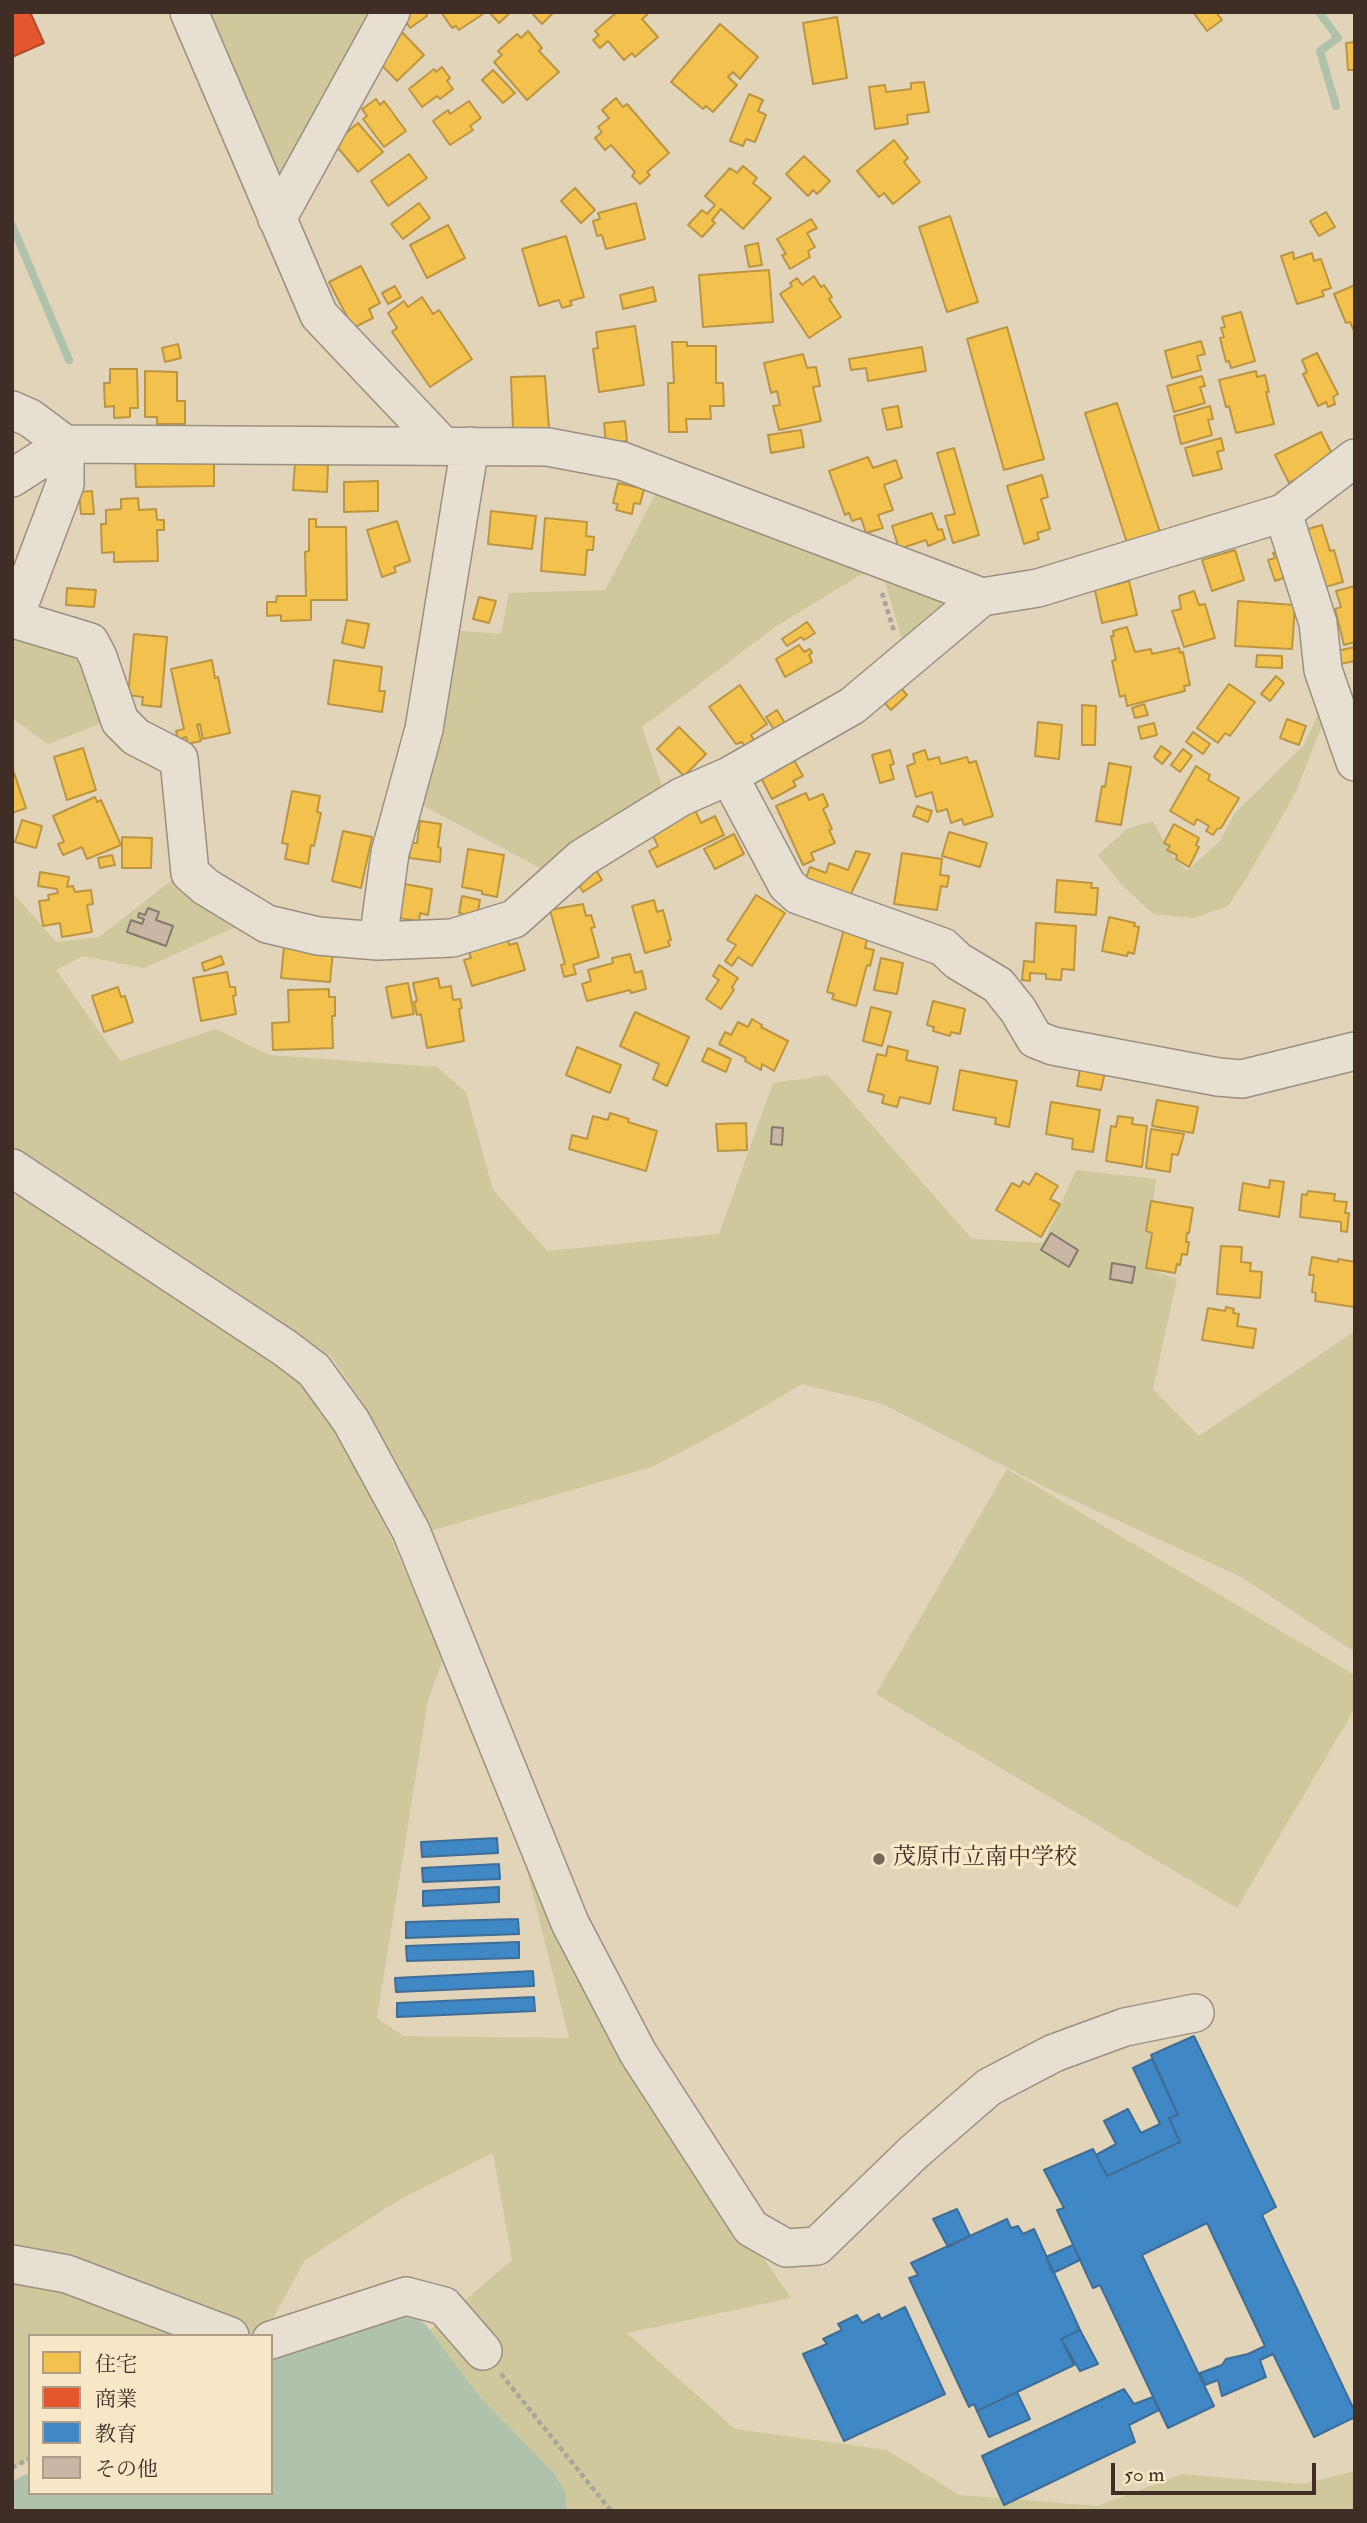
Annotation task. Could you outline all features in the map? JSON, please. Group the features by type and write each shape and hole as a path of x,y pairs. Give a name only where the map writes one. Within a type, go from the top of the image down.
{"street":[{"path":"189,12 320,315 381,383 457,446"},
{"path":"277,219 391,12"},
{"path":"12,410 30,418 65,444"},
{"path":"65,444 65,484 13,621 90,642 98,657 120,721 136,737 179,759 190,873 206,887 267,924 317,936 378,941 452,938 514,919 582,858 681,797 729,776 852,706 982,597"},
{"path":"12,478 65,444 548,447 622,461 982,597 1038,588 1283,513 1355,458"},
{"path":"378,941 390,853 424,729 457,446"},
{"path":"1283,513 1318,623 1323,670 1355,762"},
{"path":"729,776 787,885 798,895 943,947 958,961 998,985 1018,1010 1035,1039 1053,1046 1218,1077 1242,1079 1355,1051"},
{"path":"12,1168 314,1370 351,1421 411,1531 570,1923 638,2053 751,2228 786,2248 817,2246 914,2152 989,2087 1054,2053 1125,2027 1195,2013"},
{"path":"12,2264 67,2274 225,2334"},
{"path":"273,2339 406,2296 444,2306 483,2351"}],"path":[{"path":"871,555 904,663"},
{"path":"483,2351 611,2511"},
{"path":"12,2469 28,2459"}],"shaded area":[{"path":"199,12 385,12 287,191"},
{"path":"660,486 872,568 775,627 642,727 665,795 549,873 415,801 449,630 501,634 509,593 605,590"},
{"path":"882,572 953,593 959,613 907,656"},
{"path":"12,634 83,647 112,719 48,744 12,718"},
{"path":"1325,699 1328,710 1295,794 1228,906 1194,918 1153,914 1121,884 1098,855 1127,829 1153,821 1170,853 1187,871 1219,842 1235,813 1304,745"},
{"path":"176,877 249,921 144,968 83,956 56,970 120,1061 216,1029 269,1055 437,1067 466,1092 493,1190 547,1251 719,1234 773,1083 828,1075 972,1239 1043,1243 1076,1170 1156,1179 1146,1268 1177,1279 1153,1389 1199,1436 1355,1331 1355,1652 1241,1577 1047,1488 883,1404 802,1384 652,1467 423,1533 363,1403 330,1355 291,1363 344,1430 443,1659 428,1700 377,2018 403,2036 569,2038 512,1812 604,2025 791,2298 627,2333 735,2429 887,2450 959,2495 1098,2506 1182,2474 1302,2484 1355,2471 1355,2511 566,2511 566,2493 554,2473 479,2396 430,2330 512,2260 493,2153 399,2200 305,2260 264,2334 28,2334 28,2461 12,2468 12,1198 21,1194 12,1170 12,892 56,942 99,937"},
{"path":"1007,1469 1355,1675 1355,1708 1237,1908 876,1694"},
{"path":"397,2311 418,2317 479,2396 554,2473 566,2493 566,2511 12,2511 12,2482 28,2473 28,2495 273,2495 273,2352"}],"building: 住宅":[{"path":"409,12 425,12 427,16 410,28 403,17"},
{"path":"441,12 483,14 459,30 456,26 452,28"},
{"path":"489,12 511,12 499,23"},
{"path":"531,12 554,12 542,24"},
{"path":"617,12 644,12 647,15 642,19 658,37 635,57 632,53 624,60 608,41 600,48 593,40 599,35 595,31"},
{"path":"1193,12 1216,12 1222,20 1207,31"},
{"path":"837,17 847,78 813,84 803,23"},
{"path":"720,24 758,57 740,79 733,72 728,77 737,85 713,112 706,106 703,109 671,82"},
{"path":"399,29 424,55 397,81 375,58"},
{"path":"528,31 542,48 539,51 559,72 527,100 494,62 502,55 498,51 517,34 521,38"},
{"path":"1355,42 1355,70 1348,70 1346,43"},
{"path":"442,67 450,78 447,81 453,89 440,99 437,96 422,107 409,89 434,69 436,72"},
{"path":"493,70 515,93 503,103 482,80"},
{"path":"924,82 929,112 907,115 908,124 875,129 869,87 885,85 886,92 911,89 911,83"},
{"path":"749,94 763,100 758,111 766,115 755,142 746,139 743,146 730,141"},
{"path":"616,98 623,107 627,104 669,153 647,172 650,175 640,184 632,176 635,172 611,145 605,150 595,138 602,132 598,127 609,118 602,110"},
{"path":"376,99 380,105 384,101 406,131 384,147 363,119 367,116 362,109"},
{"path":"469,101 481,118 470,126 473,130 450,145 433,121 448,110 450,114"},
{"path":"358,123 383,152 358,172 334,143"},
{"path":"894,140 908,158 904,162 920,182 893,204 884,193 879,197 857,171"},
{"path":"409,154 427,178 388,206 371,181"},
{"path":"804,156 830,181 817,194 813,190 808,196 786,174"},
{"path":"743,166 757,178 753,183 771,198 743,229 721,209 712,220 715,223 702,237 688,225 702,210 707,214 715,205 705,196 730,168 737,173"},
{"path":"575,188 595,210 581,223 561,201"},
{"path":"419,203 430,218 403,239 391,224"},
{"path":"636,203 645,239 606,249 602,235 597,236 593,221 600,219 598,213"},
{"path":"1326,212 1335,227 1319,236 1310,221"},
{"path":"950,216 978,302 947,312 919,227"},
{"path":"811,219 817,228 807,233 815,247 808,251 810,257 790,269 782,255 786,254 777,239"},
{"path":"448,225 465,258 427,278 410,245"},
{"path":"566,236 584,297 570,301 572,305 562,308 559,300 539,306 522,249"},
{"path":"758,243 762,265 749,267 745,246"},
{"path":"1293,252 1294,259 1312,253 1314,261 1321,259 1331,288 1322,291 1324,296 1297,304 1281,256"},
{"path":"361,266 380,303 369,309 373,318 353,328 329,282"},
{"path":"769,270 773,322 703,327 699,275"},
{"path":"814,276 832,297 829,299 841,317 809,338 780,294 792,286 790,283 797,278 802,285"},
{"path":"1355,285 1355,333 1350,322 1346,323 1334,294"},
{"path":"395,286 401,297 388,304 382,293"},
{"path":"653,287 656,301 623,309 620,295"},
{"path":"422,297 433,314 439,310 472,359 430,387 392,332 397,328 388,313 404,301 408,307"},
{"path":"1241,312 1255,361 1231,368 1229,361 1226,362 1220,338 1224,337 1221,328 1225,327 1222,317"},
{"path":"635,326 644,385 599,392 593,349 598,348 596,332"},
{"path":"1007,327 1044,459 1004,470 967,339"},
{"path":"1201,341 1205,354 1197,356 1201,370 1172,378 1165,351"},
{"path":"672,342 687,342 687,346 716,346 716,383 723,383 724,406 710,406 711,419 686,419 687,432 669,432 668,383 674,383"},
{"path":"178,344 181,358 165,362 162,348"},
{"path":"922,347 926,371 868,381 866,368 851,370 849,359"},
{"path":"1317,353 1338,394 1333,397 1335,404 1328,407 1326,402 1318,406 1303,374 1307,372 1302,360"},
{"path":"803,354 807,368 816,367 820,386 813,387 821,421 779,430 773,406 780,405 777,391 771,393 764,363"},
{"path":"110,369 137,369 138,408 130,408 130,417 114,418 114,406 105,407 104,383 110,383"},
{"path":"145,371 177,372 177,401 185,401 185,424 157,424 157,417 145,417"},
{"path":"1256,371 1257,377 1265,375 1274,424 1236,433 1219,380"},
{"path":"545,376 549,428 513,429 511,377"},
{"path":"1202,376 1205,386 1200,387 1205,403 1174,412 1167,386"},
{"path":"1117,403 1160,532 1127,543 1085,413"},
{"path":"898,406 902,427 887,430 882,409"},
{"path":"1210,406 1213,419 1208,420 1212,435 1181,444 1174,416"},
{"path":"625,421 627,441 606,443 604,423"},
{"path":"801,430 804,447 771,453 768,435"},
{"path":"1321,432 1335,460 1289,483 1275,455"},
{"path":"1221,438 1224,450 1217,452 1222,469 1193,476 1185,448"},
{"path":"954,448 979,535 953,543 945,516 955,514 937,453"},
{"path":"868,457 873,468 896,460 902,478 884,485 893,510 878,515 883,528 866,533 861,518 852,521 849,513 845,515 829,471"},
{"path":"214,458 214,486 136,487 135,459"},
{"path":"295,463 328,465 327,492 293,490"},
{"path":"1042,475 1048,497 1041,499 1050,529 1037,533 1039,539 1024,544 1007,486"},
{"path":"378,481 378,511 344,512 344,482"},
{"path":"618,483 644,489 640,504 634,503 632,514 616,510 618,504 613,503"},
{"path":"92,491 94,514 81,514 79,492"},
{"path":"138,498 139,510 156,509 157,520 164,520 164,530 157,530 158,561 114,562 114,552 102,553 101,524 106,524 106,510 121,509 121,499"},
{"path":"491,511 536,516 532,549 488,544"},
{"path":"932,513 938,530 942,529 945,539 928,546 926,540 899,549 892,526"},
{"path":"545,518 587,522 586,536 594,537 593,550 587,550 585,575 541,571"},
{"path":"309,519 316,519 316,527 346,527 347,600 311,600 311,620 281,621 281,615 267,616 267,602 276,602 277,596 306,596 305,552 309,551"},
{"path":"397,521 410,561 394,567 396,572 382,577 367,530"},
{"path":"1322,525 1330,551 1334,550 1343,582 1318,589 1301,531"},
{"path":"1235,550 1244,580 1212,591 1202,560"},
{"path":"1282,550 1295,574 1275,581 1268,560 1275,558 1273,553"},
{"path":"1129,581 1137,615 1102,623 1095,590"},
{"path":"1355,586 1355,642 1344,645 1335,609 1341,607 1336,591"},
{"path":"67,588 96,590 94,607 66,605"},
{"path":"1194,591 1199,605 1205,604 1215,638 1184,647 1172,611 1181,609 1179,596"},
{"path":"479,597 496,601 489,623 473,619"},
{"path":"1238,601 1295,605 1292,649 1235,646"},
{"path":"347,620 369,624 364,648 342,643"},
{"path":"807,622 815,633 804,640 801,637 787,646 782,639"},
{"path":"1127,627 1135,652 1151,649 1152,654 1179,648 1180,653 1183,652 1190,685 1184,686 1185,691 1127,706 1125,695 1120,697 1112,661 1116,660 1111,636 1114,636 1113,631"},
{"path":"134,634 167,637 161,707 142,705 143,697 128,695"},
{"path":"799,645 804,652 810,649 812,662 785,677 776,659"},
{"path":"1355,647 1355,661 1335,665 1332,652"},
{"path":"1257,655 1282,656 1282,668 1256,667"},
{"path":"212,660 230,733 203,739 200,724 197,725 201,741 188,744 186,737 178,739 176,731 184,729 171,669"},
{"path":"334,660 382,667 379,691 385,691 382,712 328,704"},
{"path":"1276,676 1284,683 1270,701 1261,694"},
{"path":"895,681 907,695 891,710 881,699"},
{"path":"1229,684 1255,702 1230,736 1225,733 1218,743 1197,728"},
{"path":"740,685 767,724 751,735 754,741 744,746 742,742 736,744 709,707"},
{"path":"1144,704 1148,715 1135,718 1132,708"},
{"path":"1082,705 1096,706 1095,745 1082,745"},
{"path":"777,710 789,730 779,737 766,717"},
{"path":"1287,719 1306,726 1299,745 1280,738"},
{"path":"1038,722 1062,725 1059,759 1035,756"},
{"path":"1154,723 1157,735 1141,739 1138,727"},
{"path":"679,727 706,754 684,776 657,749"},
{"path":"1193,732 1210,744 1203,754 1186,742"},
{"path":"1161,746 1171,753 1162,764 1154,757"},
{"path":"83,748 96,790 67,800 54,757"},
{"path":"1183,749 1192,756 1180,772 1171,765"},
{"path":"890,750 894,779 880,783 872,755"},
{"path":"925,750 928,760 939,757 941,764 967,757 969,763 976,761 993,816 964,825 962,819 951,823 947,809 937,812 932,792 916,797 907,766 915,763 913,754"},
{"path":"792,757 803,776 793,781 796,786 772,799 758,772"},
{"path":"1109,763 1131,767 1121,825 1096,821"},
{"path":"1196,766 1210,775 1208,780 1239,798 1221,828 1213,835 1206,831 1209,826 1197,819 1194,825 1170,811"},
{"path":"12,767 26,808 12,813"},
{"path":"292,791 320,796 317,812 321,813 308,864 285,859 288,844 282,843"},
{"path":"806,793 809,800 823,794 828,806 823,809 835,843 811,853 814,860 803,865 776,806"},
{"path":"95,797 97,802 101,800 121,845 87,859 82,847 63,855 58,844 64,842 53,816"},
{"path":"917,806 932,811 928,822 913,816"},
{"path":"695,810 701,823 715,816 724,835 657,867 649,851 658,846 651,832"},
{"path":"22,820 42,826 36,848 15,842"},
{"path":"420,821 441,824 438,847 441,848 440,862 409,858 411,843 417,843"},
{"path":"1174,824 1199,838 1196,845 1199,847 1189,867 1176,859 1177,855 1167,850 1170,846 1164,843"},
{"path":"343,831 372,837 361,888 332,881"},
{"path":"949,832 987,843 980,867 942,856"},
{"path":"734,834 744,854 715,869 704,849"},
{"path":"122,837 152,838 151,868 122,868"},
{"path":"468,849 504,855 497,897 462,887"},
{"path":"856,851 870,854 847,902 804,884 810,867 826,873 829,863 848,870"},
{"path":"902,853 942,859 940,875 949,876 947,887 941,886 937,910 894,904"},
{"path":"112,855 115,865 100,868 98,858"},
{"path":"596,870 602,880 583,892 577,882"},
{"path":"40,872 69,877 67,887 73,886 75,892 91,890 93,904 87,905 92,932 62,937 60,923 43,926 39,901 49,900 48,895 58,893 57,889 38,886"},
{"path":"1057,880 1092,883 1091,888 1098,888 1096,915 1055,912"},
{"path":"405,884 432,889 428,915 420,913 419,921 399,918"},
{"path":"756,895 785,913 752,966 738,957 732,966 725,961 736,945 727,940"},
{"path":"462,896 480,900 477,917 459,913"},
{"path":"654,900 657,912 663,910 671,940 668,941 670,946 645,953 632,906"},
{"path":"583,904 586,916 591,915 595,927 591,928 599,957 573,965 576,974 564,977 561,965 565,964 550,910"},
{"path":"1109,917 1135,923 1134,926 1139,927 1134,954 1128,952 1127,956 1102,951"},
{"path":"1036,923 1076,926 1074,970 1062,969 1061,980 1046,979 1046,974 1030,973 1030,981 1022,980 1024,961 1034,962"},
{"path":"844,929 868,936 865,948 874,950 856,1006 832,999 834,994 827,992"},
{"path":"508,939 509,945 517,943 525,970 472,986 464,960 471,958 469,951"},
{"path":"284,946 333,950 330,982 281,978"},
{"path":"630,954 635,973 642,971 646,989 631,993 630,990 587,1001 582,984 591,981 588,970 613,963 612,958"},
{"path":"221,956 224,964 204,971 202,963"},
{"path":"881,958 903,963 897,994 874,990"},
{"path":"719,965 738,978 732,987 734,990 721,1009 706,999 719,980 713,976"},
{"path":"227,972 230,987 235,987 236,995 233,996 236,1014 201,1021 193,978"},
{"path":"438,978 440,988 451,986 453,1000 460,999 464,1041 427,1048 421,1014 417,1015 414,1002 417,1001 413,983"},
{"path":"408,983 414,1014 392,1018 386,987"},
{"path":"118,987 121,997 125,996 133,1022 104,1032 92,996"},
{"path":"329,989 329,997 335,997 335,1016 332,1016 333,1048 273,1050 272,1023 289,1022 288,990"},
{"path":"933,1001 965,1009 960,1034 951,1032 950,1036 933,1031 934,1027 927,1025"},
{"path":"871,1007 891,1012 882,1046 863,1041"},
{"path":"635,1012 689,1037 667,1086 653,1079 659,1064 620,1046"},
{"path":"752,1019 762,1025 761,1027 788,1041 774,1071 762,1064 761,1070 745,1061 746,1058 719,1044 725,1032 731,1035 738,1022 748,1027"},
{"path":"888,1046 908,1051 906,1060 938,1067 930,1104 900,1097 897,1107 882,1103 884,1095 868,1091 877,1054 886,1056"},
{"path":"577,1047 621,1065 610,1093 566,1075"},
{"path":"708,1048 731,1059 726,1072 702,1061"},
{"path":"1081,1063 1106,1068 1101,1090 1077,1086"},
{"path":"960,1070 1017,1081 1009,1127 995,1124 996,1118 953,1110"},
{"path":"1157,1100 1198,1107 1193,1133 1152,1126"},
{"path":"1051,1102 1100,1110 1093,1152 1072,1149 1073,1139 1046,1134"},
{"path":"610,1113 657,1131 646,1171 569,1149 572,1135 587,1139 593,1116 608,1120"},
{"path":"1118,1116 1133,1118 1132,1124 1147,1126 1142,1167 1106,1161 1111,1126 1116,1127"},
{"path":"746,1123 747,1150 718,1151 716,1124"},
{"path":"1151,1129 1184,1134 1178,1155 1172,1154 1170,1172 1146,1168"},
{"path":"1036,1173 1058,1186 1050,1199 1060,1204 1041,1237 996,1210 1012,1183 1020,1187 1023,1181 1029,1185"},
{"path":"1270,1180 1284,1182 1279,1217 1239,1210 1243,1183 1269,1188"},
{"path":"1308,1191 1335,1194 1334,1201 1347,1202 1347,1232 1341,1231 1341,1222 1300,1217 1302,1194 1307,1195"},
{"path":"1151,1201 1193,1208 1187,1233 1187,1255 1182,1254 1175,1273 1146,1268 1152,1233 1146,1231"},
{"path":"1221,1246 1242,1247 1241,1262 1251,1263 1250,1271 1262,1272 1260,1298 1217,1294"},
{"path":"1312,1257 1355,1262 1354,1307 1315,1301 1316,1293 1312,1292 1314,1275 1309,1275"},
{"path":"1226,1307 1239,1314 1237,1326 1256,1329 1253,1348 1202,1340 1208,1308 1225,1311"}],"building: 商業":[{"path":"12,12 30,12 44,43 12,57"}],"building: 教育":[{"path":"497,1838 498,1853 422,1857 421,1842"},
{"path":"499,1864 500,1879 423,1882 422,1868"},
{"path":"499,1887 499,1902 423,1906 423,1891"},
{"path":"518,1919 519,1934 406,1938 406,1922"},
{"path":"519,1942 519,1958 407,1961 406,1946"},
{"path":"533,1971 534,1986 396,1992 395,1978"},
{"path":"534,1997 535,2011 397,2017 397,2003"},
{"path":"1194,2036 1276,2207 1262,2215 1355,2412 1355,2417 1314,2437 1273,2354 1260,2360 1266,2377 1222,2396 1218,2380 1205,2385 1200,2373 1222,2365 1226,2359 1248,2354 1265,2346 1207,2223 1142,2255 1214,2406 1168,2428 1100,2285 1093,2288 1057,2210 1064,2208 1044,2170 1093,2149 1107,2176 1180,2142 1169,2118 1178,2115 1151,2055"},
{"path":"1152,2059 1178,2115 1169,2118 1180,2142 1107,2176 1096,2155 1116,2144 1104,2121 1128,2109 1141,2133 1160,2124 1133,2068"},
{"path":"957,2209 970,2236 948,2247 933,2219"},
{"path":"1007,2219 1011,2228 1018,2226 1023,2234 1034,2229 1080,2330 1061,2339 1074,2365 977,2411 974,2404 969,2407 909,2278 918,2275 911,2263"},
{"path":"1073,2245 1080,2260 1053,2273 1046,2257"},
{"path":"905,2307 945,2394 844,2441 803,2354 827,2344 823,2339 842,2330 838,2324 857,2315 862,2323 879,2314 881,2319"},
{"path":"1080,2330 1098,2364 1080,2371 1061,2339"},
{"path":"1124,2389 1134,2404 1153,2397 1159,2410 1129,2425 1135,2442 1004,2505 982,2456"},
{"path":"1017,2392 1030,2419 989,2437 977,2411"}],"building: その他":[{"path":"148,908 159,912 156,920 173,926 166,946 127,932 131,920 142,924 144,919 138,917 139,913 145,915"},
{"path":"772,1127 783,1128 782,1145 771,1144"},
{"path":"1051,1233 1078,1250 1069,1267 1041,1250"},
{"path":"1112,1263 1135,1267 1132,1283 1110,1279"}],"waterway":[{"path":"1319,12 1338,38 1320,51 1336,106"},
{"path":"12,225 69,360"}],"place":[{"name":"茂原市立南中学校","path":"879,1859"}]}
